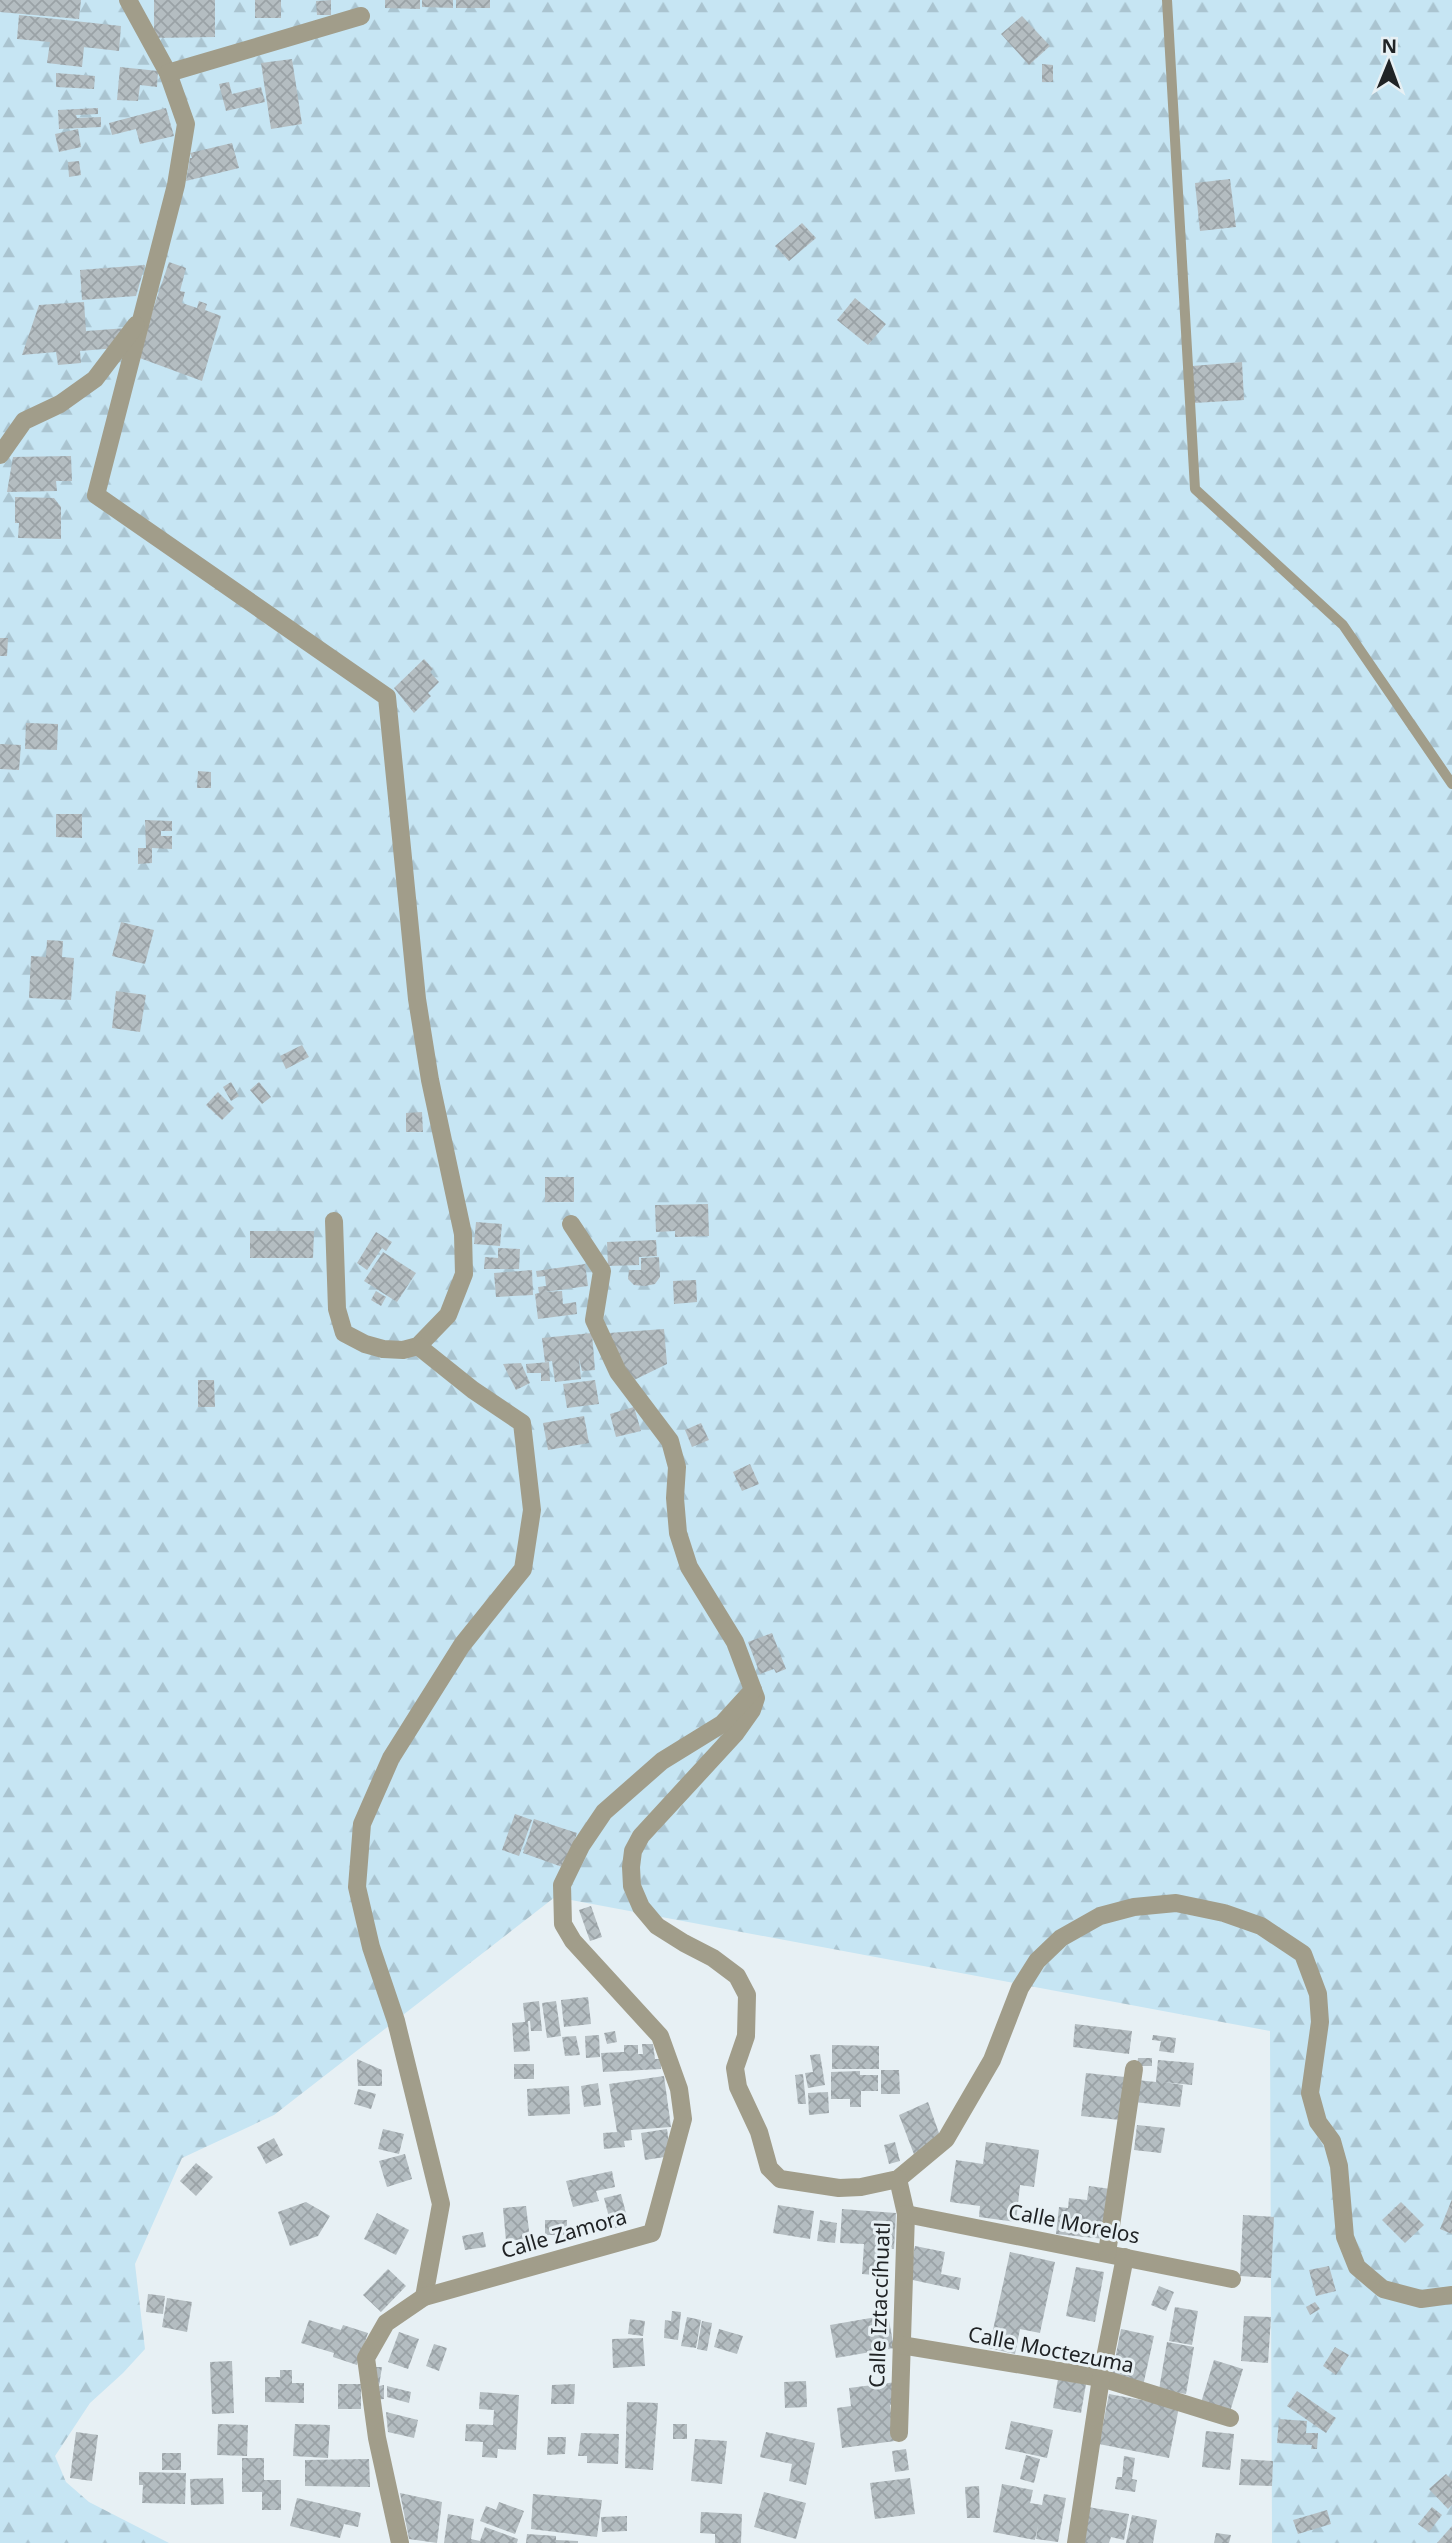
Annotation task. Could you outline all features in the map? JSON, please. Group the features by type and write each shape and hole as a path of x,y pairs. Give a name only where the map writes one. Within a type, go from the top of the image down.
{"street":[{"path":"128,0 168,73 186,124 176,186 96,495 387,696 417,999 430,1080 463,1234 464,1274 448,1315 418,1346 403,1350 383,1349 365,1344 344,1333 337,1309 334,1221"},
{"path":"168,73 361,16"},
{"path":"0,454 24,421 60,404 95,379 142,316"},
{"path":"571,1224 602,1271 594,1320 613,1362 670,1441 677,1467 675,1498 678,1533 689,1567 735,1642 756,1698 752,1710 735,1734 641,1836 633,1851 632,1886 641,1907 657,1926 713,1958 737,1976 747,1995 746,2036 735,2068 737,2087 759,2132 769,2168 780,2179 839,2188 861,2187 898,2179 946,2139 992,2060 1020,1988 1037,1961 1061,1938 1100,1916 1134,1907 1176,1903 1224,1913 1261,1926 1303,1954 1318,1994 1320,2022 1310,2093 1318,2122 1332,2141 1339,2166 1345,2238 1357,2267 1383,2289 1421,2298 1452,2295"},
{"path":"418,1346 522,1423 532,1510 523,1569 462,1645 391,1758 362,1824 357,1886 372,1947 396,2021 441,2204 424,2297"},
{"name":"Calle Zamora","path":"400,2543 379,2449 366,2358 386,2323 424,2297 652,2233 683,2119 679,2089 660,2036 573,1941 563,1924 562,1885 576,1855 604,1812 663,1761 722,1724 753,1690"},
{"path":"1107,2253 1133,2068"},
{"name":"Calle Iztaccíhuatl","path":"898,2179 906,2214 900,2433"},
{"name":"Calle Morelos","path":"906,2214 1232,2279"},
{"path":"1076,2543 1101,2378 1125,2257"},
{"name":"Calle Moctezuma","path":"901,2345 1101,2378 1230,2418"}],"lane":[{"path":"1167,0 1195,489 1343,625 1452,784"}],"green space":[{"path":"0,0 1452,0 1452,2543 1272,2543 1270,2031 555,1897 274,2115 182,2158 135,2264 145,2349 90,2403 55,2456 66,2482 89,2502 169,2543 0,2543"}],"building":[{"path":"0,0 81,0 79,19 0,12"},
{"path":"154,0 215,0 215,37 154,38"},
{"path":"255,0 281,0 281,18 255,18"},
{"path":"331,0 331,15 317,15 316,1"},
{"path":"385,0 420,0 420,9 385,8"},
{"path":"422,0 453,0 453,8 422,7"},
{"path":"456,0 490,0 490,8 456,8"},
{"path":"19,15 121,26 119,51 84,47 82,67 47,63 50,42 17,39"},
{"path":"1022,16 1050,46 1029,65 1001,34"},
{"path":"292,59 302,124 271,129 261,63"},
{"path":"1042,64 1053,65 1053,82 1042,82"},
{"path":"120,67 158,71 157,87 140,85 138,101 117,100"},
{"path":"56,73 95,76 94,89 56,87"},
{"path":"229,82 232,94 261,87 265,102 226,111 219,84"},
{"path":"98,108 98,114 76,115 77,118 101,117 101,127 59,129 58,110"},
{"path":"166,108 174,136 140,144 136,129 112,135 109,123"},
{"path":"78,129 81,147 59,152 55,134"},
{"path":"232,143 239,168 186,181 192,158 190,153"},
{"path":"79,161 81,175 69,177 68,162"},
{"path":"1230,179 1236,227 1200,231 1195,183"},
{"path":"802,223 816,238 789,261 775,246"},
{"path":"169,262 186,268 180,291 185,292 182,303 197,308 199,301 207,304 205,310 221,316 202,381 137,357"},
{"path":"145,265 136,296 82,300 80,270"},
{"path":"855,298 886,324 868,345 837,320"},
{"path":"84,302 86,331 127,328 117,348 80,351 81,363 58,365 56,352 22,355 39,305"},
{"path":"1242,362 1244,400 1194,403 1192,366"},
{"path":"71,456 72,481 56,481 57,491 7,492 13,457"},
{"path":"15,497 54,498 61,507 61,539 18,538"},
{"path":"0,638 8,638 7,656 0,656"},
{"path":"424,659 439,682 428,693 431,696 414,713 394,688"},
{"path":"26,723 58,724 57,750 25,749"},
{"path":"0,744 21,745 19,770 0,769"},
{"path":"198,771 211,772 211,788 197,788"},
{"path":"56,814 82,814 82,838 56,837"},
{"path":"145,820 172,821 172,831 161,831 161,836 172,836 172,849 152,848 152,863 138,864 138,848 146,848"},
{"path":"121,922 154,930 145,964 112,956"},
{"path":"47,940 63,941 62,957 74,958 71,1000 29,998 31,956 46,957"},
{"path":"116,991 146,995 140,1032 112,1028"},
{"path":"302,1045 309,1057 286,1069 280,1056"},
{"path":"231,1082 239,1096 231,1101 223,1087"},
{"path":"259,1082 271,1097 262,1104 250,1090"},
{"path":"218,1092 234,1108 222,1120 206,1105"},
{"path":"422,1112 423,1132 406,1132 406,1113"},
{"path":"545,1177 574,1177 574,1202 545,1202"},
{"path":"708,1204 709,1236 675,1237 675,1231 656,1232 655,1205"},
{"path":"476,1222 502,1224 500,1246 474,1244"},
{"path":"250,1231 314,1231 313,1258 250,1258"},
{"path":"376,1232 392,1242 386,1251 382,1248 367,1270 357,1263"},
{"path":"656,1240 657,1256 639,1257 639,1265 608,1266 607,1242"},
{"path":"498,1248 520,1249 519,1269 484,1269 485,1257 498,1258"},
{"path":"383,1252 416,1273 397,1302 364,1281"},
{"path":"659,1257 660,1277 655,1284 634,1285 628,1279 629,1270 641,1270 641,1258"},
{"path":"585,1264 588,1286 545,1292 562,1291 563,1304 576,1302 577,1314 538,1319 535,1294 539,1293 538,1287 546,1286 545,1276 537,1277 536,1271"},
{"path":"532,1270 533,1295 496,1297 494,1273"},
{"path":"696,1280 697,1302 674,1304 673,1281"},
{"path":"376,1291 386,1297 381,1306 371,1300"},
{"path":"664,1329 667,1364 632,1381 609,1333"},
{"path":"592,1333 595,1370 582,1371 579,1358 581,1379 555,1382 552,1361 545,1362 542,1338"},
{"path":"549,1362 550,1381 541,1381 541,1373 527,1373 526,1364"},
{"path":"521,1363 530,1383 516,1390 503,1364"},
{"path":"198,1380 214,1380 215,1407 198,1407"},
{"path":"595,1380 599,1404 567,1408 563,1384"},
{"path":"634,1407 641,1431 616,1437 610,1414"},
{"path":"584,1416 589,1443 548,1450 543,1423"},
{"path":"701,1423 709,1440 692,1447 685,1430"},
{"path":"750,1464 759,1484 742,1491 733,1472"},
{"path":"772,1633 786,1669 776,1673 774,1669 760,1674 748,1642"},
{"path":"515,1814 532,1820 519,1856 502,1850"},
{"path":"534,1819 577,1833 565,1868 523,1853"},
{"path":"591,1906 602,1937 590,1941 579,1910"},
{"path":"588,1997 591,2024 564,2027 561,2000"},
{"path":"539,2001 542,2031 531,2031 528,2021 530,2051 514,2052 512,2023 525,2022 523,2003"},
{"path":"556,2001 561,2036 547,2038 542,2003"},
{"path":"1075,2024 1132,2031 1129,2054 1073,2047"},
{"path":"615,2031 617,2042 607,2044 604,2033"},
{"path":"599,2035 600,2057 586,2058 585,2036"},
{"path":"1153,2035 1176,2038 1174,2053 1159,2051 1161,2041 1152,2040"},
{"path":"576,2036 580,2055 565,2056 562,2037"},
{"path":"642,2044 653,2044 655,2059 661,2059 661,2069 603,2072 601,2053 624,2052 624,2045 638,2045 638,2054 643,2054"},
{"path":"832,2045 879,2046 879,2069 832,2069"},
{"path":"820,2054 825,2085 808,2088 805,2073 813,2072 810,2055"},
{"path":"1138,2058 1152,2058 1152,2066 1137,2066"},
{"path":"357,2059 382,2070 382,2086 358,2086"},
{"path":"1158,2060 1194,2063 1192,2085 1163,2082 1183,2085 1180,2107 1134,2102 1137,2080 1156,2082"},
{"path":"514,2064 534,2064 534,2079 514,2079"},
{"path":"881,2070 899,2070 900,2094 881,2094"},
{"path":"860,2071 860,2075 878,2075 878,2091 861,2091 861,2107 850,2107 850,2099 831,2099 831,2072"},
{"path":"1086,2073 1125,2077 1120,2120 1081,2116"},
{"path":"803,2074 806,2104 798,2104 795,2075"},
{"path":"664,2076 671,2127 631,2130 632,2140 624,2141 625,2147 604,2149 603,2133 617,2132 609,2084"},
{"path":"598,2083 601,2105 584,2107 581,2086"},
{"path":"569,2086 570,2114 528,2116 527,2089"},
{"path":"358,2089 376,2094 371,2109 354,2104"},
{"path":"828,2092 829,2113 809,2115 808,2093"},
{"path":"928,2102 940,2136 915,2157 899,2115"},
{"path":"1137,2125 1165,2128 1161,2153 1134,2150"},
{"path":"383,2129 404,2134 399,2154 378,2149"},
{"path":"667,2129 671,2156 645,2160 641,2133"},
{"path":"274,2138 283,2155 266,2164 257,2147"},
{"path":"895,2142 900,2161 889,2164 884,2145"},
{"path":"986,2142 1039,2150 1034,2187 1020,2185 1016,2222 979,2217 980,2206 950,2202 956,2160 983,2164"},
{"path":"405,2154 412,2179 387,2187 379,2161"},
{"path":"196,2163 213,2177 196,2196 180,2181"},
{"path":"612,2171 615,2187 596,2191 599,2201 573,2207 566,2181"},
{"path":"1089,2186 1111,2189 1105,2239 1056,2234 1059,2207 1068,2208 1069,2198 1087,2200"},
{"path":"621,2194 629,2225 612,2229 604,2198"},
{"path":"1452,2199 1452,2234 1440,2229"},
{"path":"306,2202 330,2216 318,2236 290,2246 278,2212"},
{"path":"1401,2202 1424,2225 1405,2243 1382,2220"},
{"path":"778,2205 814,2211 810,2239 773,2233"},
{"path":"526,2206 530,2239 506,2241 503,2208"},
{"path":"842,2209 896,2213 894,2249 887,2249 885,2276 862,2274 864,2244 840,2243"},
{"path":"377,2213 409,2230 396,2255 364,2239"},
{"path":"1243,2215 1274,2217 1271,2278 1240,2276"},
{"path":"545,2220 567,2220 567,2235 545,2235"},
{"path":"820,2220 837,2223 835,2243 817,2241"},
{"path":"483,2232 486,2247 465,2250 462,2236"},
{"path":"915,2246 945,2252 941,2274 961,2278 959,2290 908,2279"},
{"path":"1010,2252 1055,2262 1040,2333 1020,2329 1015,2354 989,2348"},
{"path":"1329,2266 1336,2291 1316,2296 1309,2270"},
{"path":"1076,2267 1104,2272 1095,2322 1066,2316"},
{"path":"388,2269 406,2286 381,2312 363,2295"},
{"path":"1159,2286 1174,2292 1166,2311 1151,2305"},
{"path":"148,2294 165,2296 163,2314 146,2312"},
{"path":"167,2298 192,2302 187,2332 162,2327"},
{"path":"1315,2302 1320,2309 1310,2315 1306,2307"},
{"path":"1175,2307 1198,2311 1192,2345 1169,2341"},
{"path":"672,2311 681,2312 678,2340 664,2338 665,2320 671,2321"},
{"path":"888,2315 894,2348 836,2358 830,2325"},
{"path":"1244,2316 1271,2317 1268,2363 1241,2361"},
{"path":"687,2317 701,2320 696,2348 681,2346"},
{"path":"630,2319 645,2321 643,2336 628,2334"},
{"path":"309,2320 341,2330 343,2325 368,2333 357,2365 333,2357 334,2353 301,2343"},
{"path":"702,2321 712,2323 707,2351 697,2349"},
{"path":"719,2329 743,2336 737,2354 714,2347"},
{"path":"1121,2329 1154,2336 1143,2386 1111,2379"},
{"path":"399,2332 419,2339 408,2369 388,2362"},
{"path":"643,2338 645,2366 613,2368 612,2339"},
{"path":"1167,2342 1194,2347 1186,2394 1159,2390"},
{"path":"434,2344 447,2348 439,2371 426,2366"},
{"path":"1335,2347 1349,2355 1336,2375 1323,2366"},
{"path":"1214,2360 1243,2369 1229,2415 1200,2406"},
{"path":"232,2361 234,2413 212,2414 210,2362"},
{"path":"372,2367 382,2367 379,2386 384,2385 384,2399 373,2400"},
{"path":"280,2370 292,2370 292,2383 304,2383 304,2403 265,2402 265,2377 280,2377"},
{"path":"1058,2379 1086,2384 1081,2413 1053,2408"},
{"path":"806,2381 807,2407 785,2408 784,2382"},
{"path":"896,2382 899,2404 890,2405 895,2441 842,2448 837,2408 851,2406 849,2388"},
{"path":"338,2384 361,2384 361,2409 338,2409"},
{"path":"575,2384 574,2404 551,2404 552,2385"},
{"path":"387,2386 411,2392 409,2403 387,2397"},
{"path":"1297,2391 1336,2418 1326,2433 1287,2406"},
{"path":"480,2392 519,2395 516,2450 498,2449 497,2458 482,2457 483,2442 465,2441 466,2424 493,2425 494,2410 479,2409"},
{"path":"1109,2394 1179,2407 1169,2458 1099,2444"},
{"path":"627,2402 658,2403 653,2470 625,2468"},
{"path":"386,2412 418,2420 414,2438 388,2432"},
{"path":"1279,2419 1307,2421 1306,2433 1318,2433 1317,2449 1311,2449 1312,2445 1277,2443"},
{"path":"1011,2421 1053,2430 1047,2458 1005,2449"},
{"path":"218,2424 248,2425 247,2456 217,2455"},
{"path":"295,2424 330,2425 328,2458 293,2456"},
{"path":"673,2424 687,2424 687,2439 673,2439"},
{"path":"1206,2431 1234,2434 1230,2470 1202,2467"},
{"path":"76,2432 98,2435 92,2481 70,2478"},
{"path":"766,2432 815,2443 806,2485 789,2481 792,2464 760,2457"},
{"path":"581,2433 619,2434 618,2464 587,2463 587,2456 578,2456"},
{"path":"548,2437 566,2437 565,2454 547,2455"},
{"path":"695,2439 727,2441 722,2484 691,2481"},
{"path":"906,2449 909,2470 895,2472 892,2451"},
{"path":"162,2453 181,2453 181,2470 162,2470"},
{"path":"1026,2455 1040,2459 1034,2483 1020,2479"},
{"path":"1124,2456 1135,2458 1132,2479 1137,2480 1135,2492 1115,2489 1117,2477 1122,2477"},
{"path":"242,2458 264,2458 264,2480 281,2480 281,2510 262,2510 262,2492 242,2492"},
{"path":"369,2459 370,2487 305,2486 305,2460"},
{"path":"1241,2459 1273,2461 1272,2486 1239,2485"},
{"path":"139,2472 186,2473 185,2504 142,2503 143,2485 139,2485"},
{"path":"1446,2474 1452,2480 1452,2505 1448,2509 1429,2489"},
{"path":"223,2478 224,2504 191,2505 190,2479"},
{"path":"910,2478 915,2514 875,2519 870,2483"},
{"path":"1002,2484 1033,2490 1030,2503 1042,2505 1044,2494 1066,2498 1058,2542 1036,2539 1038,2526 1035,2540 993,2532"},
{"path":"979,2486 980,2518 967,2518 965,2487"},
{"path":"764,2492 806,2503 796,2539 754,2527"},
{"path":"400,2493 442,2502 437,2543 409,2539"},
{"path":"533,2494 602,2500 597,2537 531,2529"},
{"path":"297,2498 361,2513 358,2527 344,2524 340,2538 290,2526"},
{"path":"499,2502 524,2511 515,2534 480,2521 486,2506 496,2510"},
{"path":"1088,2507 1129,2514 1124,2540 1111,2537 1109,2543 1081,2543"},
{"path":"1432,2507 1442,2515 1429,2532 1418,2524"},
{"path":"1327,2510 1331,2524 1298,2534 1293,2520"},
{"path":"701,2512 742,2514 741,2543 715,2543 715,2534 700,2533"},
{"path":"448,2514 474,2519 471,2539 480,2541 485,2527 518,2539 517,2543 444,2543"},
{"path":"1132,2515 1157,2520 1153,2543 1126,2543"},
{"path":"627,2516 627,2531 602,2532 601,2517"},
{"path":"1452,2526 1452,2543 1437,2543"},
{"path":"1216,2533 1231,2535 1229,2543 1214,2543"},
{"path":"527,2534 556,2536 556,2540 578,2543 526,2543"}]}
